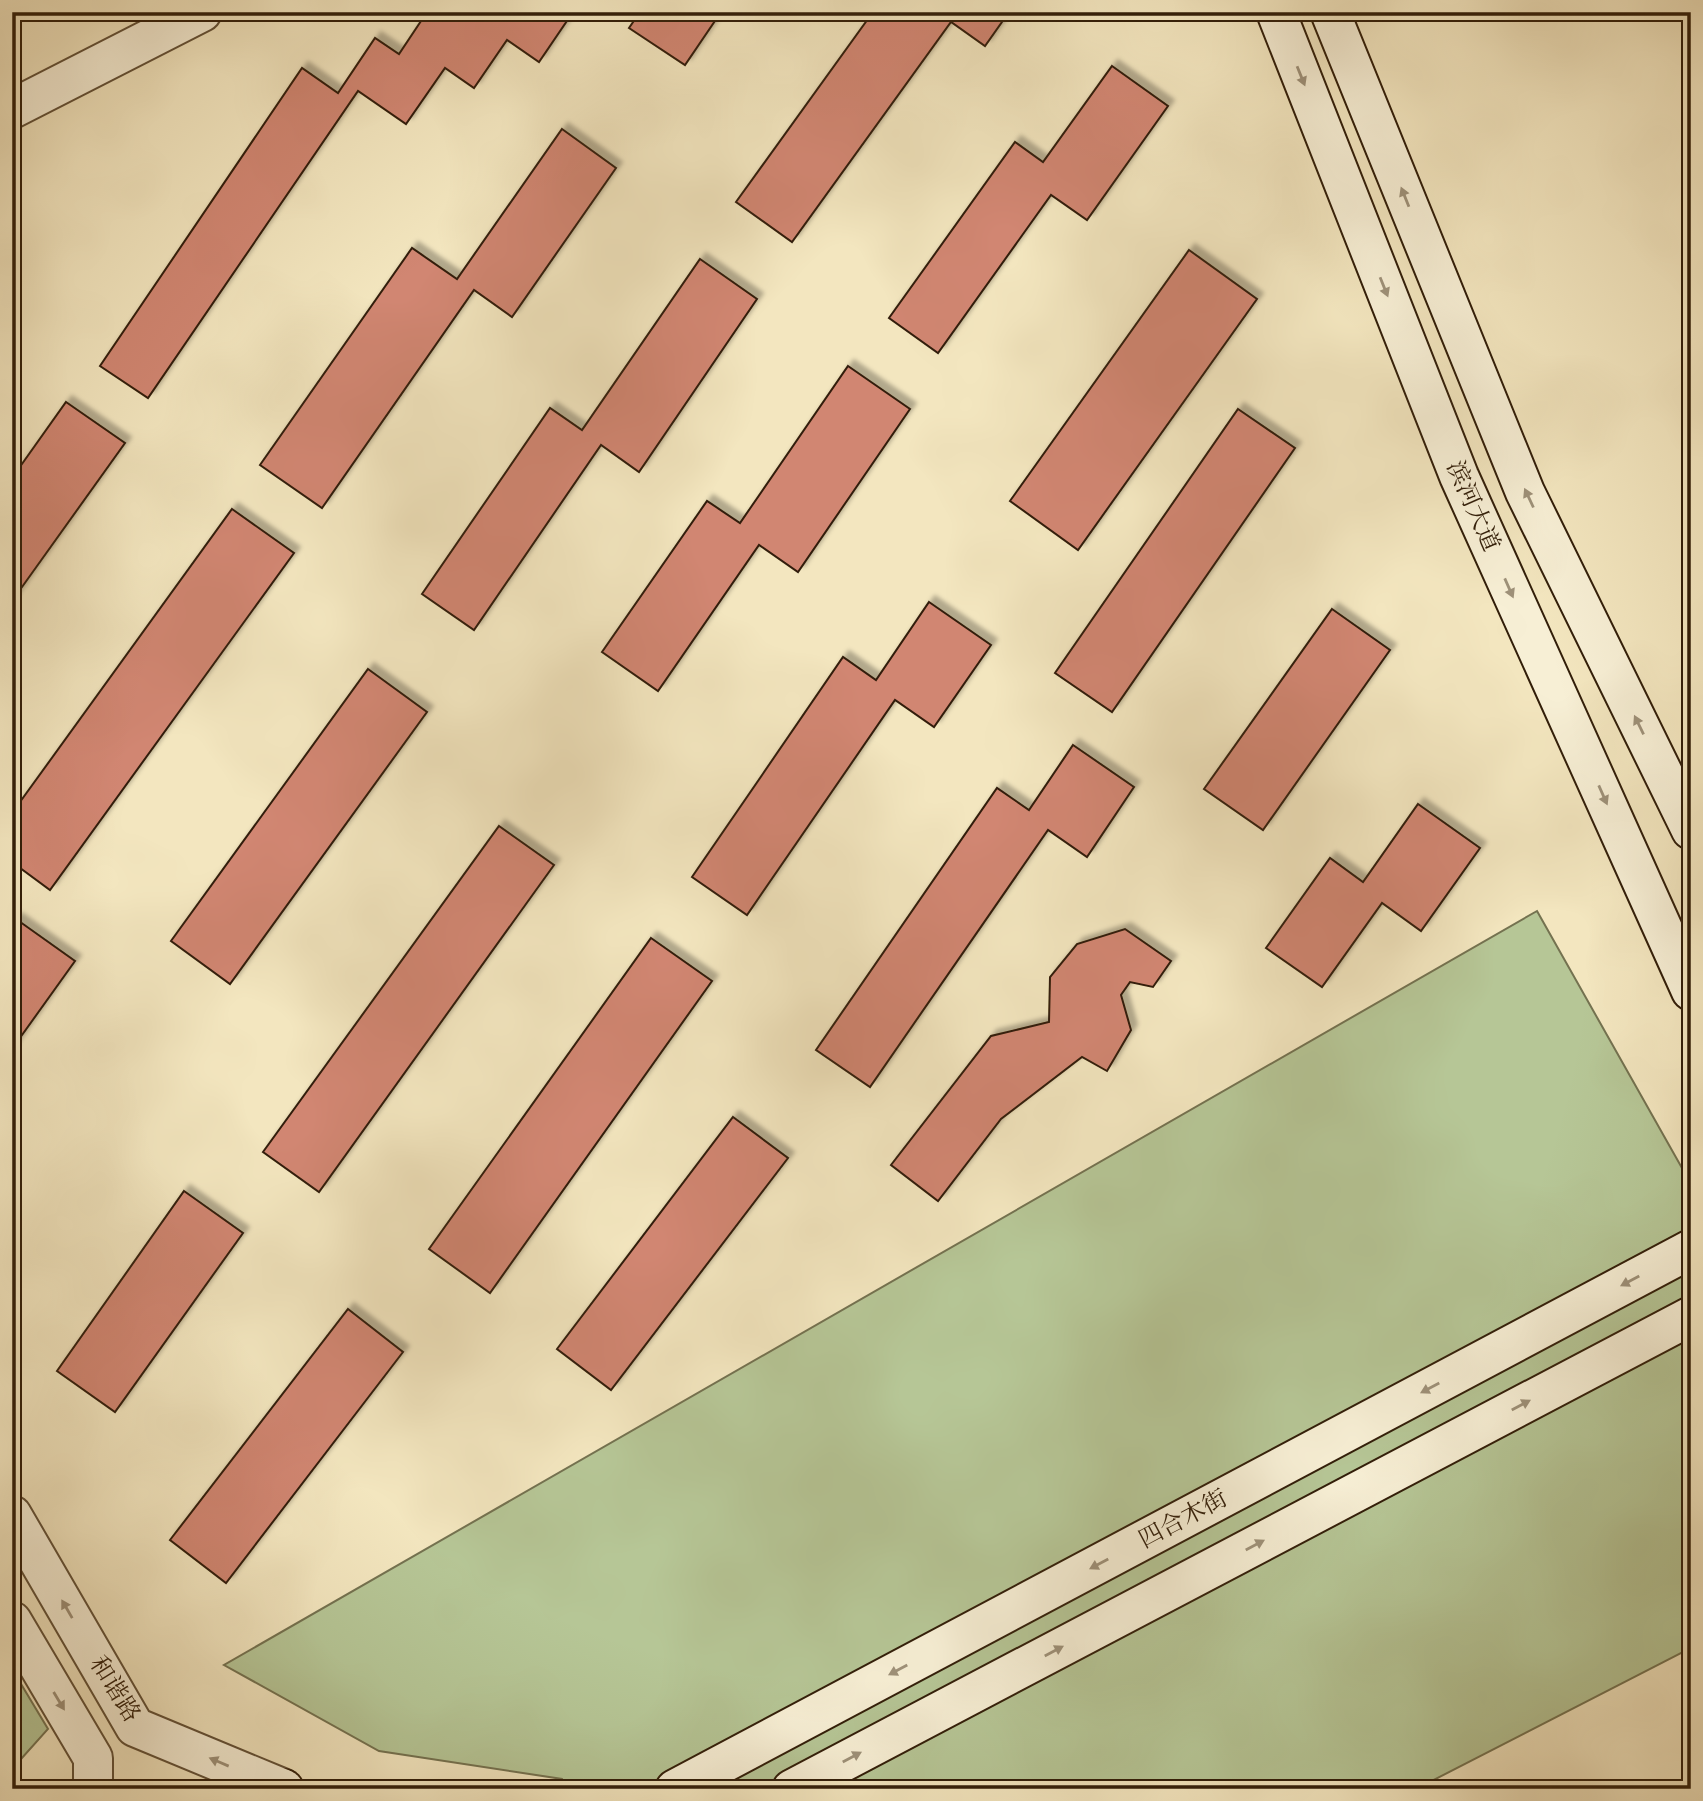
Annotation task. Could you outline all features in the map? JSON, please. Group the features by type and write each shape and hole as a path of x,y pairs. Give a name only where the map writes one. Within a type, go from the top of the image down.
{"main road":[{"path":"12,109 202,12"},
{"name":"滨河大道","path":"1276,12 1460,477 1691,991"},
{"path":"1330,12 1525,492 1691,830"},
{"name":"四合木街","path":"675,1789 1691,1249"},
{"path":"792,1789 1691,1316"},
{"name":"和谐路","path":"12,1515 135,1727 282,1789"},
{"path":"12,1621 93,1758 93,1789"}],"green space":[{"path":"1537,911 1691,1184 1691,1648 1416,1789 567,1789 562,1779 379,1751 224,1665"},
{"path":"12,1669 48,1729 13,1768 12,1767"}],"building":[{"path":"427,12 573,12 539,62 507,40 474,88 445,68 406,124 358,91 148,398 100,366 302,68 338,93 375,38 399,54"},
{"path":"640,12 721,12 685,65 629,28"},
{"path":"873,12 1009,12 985,46 951,22 792,242 736,202"},
{"path":"1112,66 1168,106 1087,220 1051,195 938,353 889,318 1015,142 1043,162"},
{"path":"562,129 616,168 512,317 474,290 322,508 260,465 412,248 457,279"},
{"path":"1189,250 1257,299 1078,550 1010,501"},
{"path":"700,259 757,299 639,472 601,445 474,630 422,594 550,408 582,430"},
{"path":"848,366 910,409 798,572 759,545 658,691 602,652 707,501 740,523"},
{"path":"66,402 125,443 12,601 12,478"},
{"path":"1238,409 1295,448 1112,712 1055,673"},
{"path":"232,509 294,553 50,890 12,862 12,813"},
{"path":"929,602 991,645 934,727 895,700 747,915 692,877 843,657 876,680"},
{"path":"1332,609 1390,650 1263,830 1204,789"},
{"path":"368,669 427,712 230,984 171,941"},
{"path":"1073,745 1134,787 1087,857 1048,830 870,1087 816,1050 997,788 1029,810"},
{"path":"1418,804 1480,848 1421,931 1382,903 1322,987 1266,948 1330,858 1363,882"},
{"path":"499,826 554,865 319,1192 263,1152"},
{"path":"16,919 75,961 12,1049 12,925"},
{"path":"1125,929 1171,961 1153,987 1130,982 1121,995 1131,1030 1107,1071 1082,1057 1001,1119 938,1201 891,1165 991,1036 1049,1022 1050,977 1077,944"},
{"path":"651,938 712,981 490,1293 429,1249"},
{"path":"733,1117 788,1158 611,1390 557,1349"},
{"path":"184,1191 243,1233 115,1412 57,1371"},
{"path":"348,1309 403,1352 226,1583 170,1540"}]}
